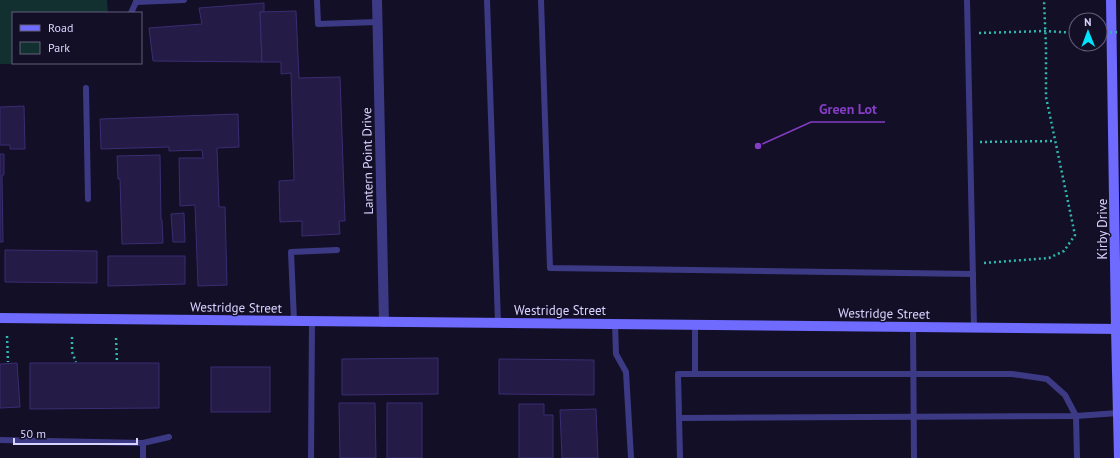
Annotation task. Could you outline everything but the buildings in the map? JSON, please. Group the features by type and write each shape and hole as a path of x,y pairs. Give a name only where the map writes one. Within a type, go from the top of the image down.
{"street":[{"name":"Lantern Point Drive","path":"377,0 384,322"},
{"name":"Kirby Drive","path":"1111,0 1118,329 1119,458"},
{"name":"Westridge Street","path":"0,318 1118,329"}],"lane":[{"path":"131,12 136,1 184,0"},
{"path":"317,0 318,24 377,22"},
{"path":"487,0 498,323"},
{"path":"541,0 550,268 973,274"},
{"path":"967,0 974,327"},
{"path":"86,88 88,200"},
{"path":"294,321 291,252 337,250"},
{"path":"311,458 312,321"},
{"path":"615,323 616,354 626,372 631,458"},
{"path":"695,324 695,374"},
{"path":"913,327 914,458"},
{"path":"680,458 678,374 1012,374 1047,379 1065,395 1076,416 1077,458"},
{"path":"679,418 1076,416 1118,413"},
{"path":"0,440 143,443 169,437"},
{"path":"143,443 143,458"}],"path":[{"path":"973,263 1049,258 1064,251 1075,235 1046,97 1044,0"},
{"path":"968,34 1045,31 1068,34"},
{"path":"1108,32 1120,32"},
{"path":"970,142 1055,141"},
{"path":"7,336 8,362"},
{"path":"72,337 72,352 76,362"},
{"path":"116,338 117,362"}],"green space":[{"path":"0,0 107,0 108,12 12,12 12,64 0,64"}],"place":[{"name":"Green Lot","path":"758,146"}]}
